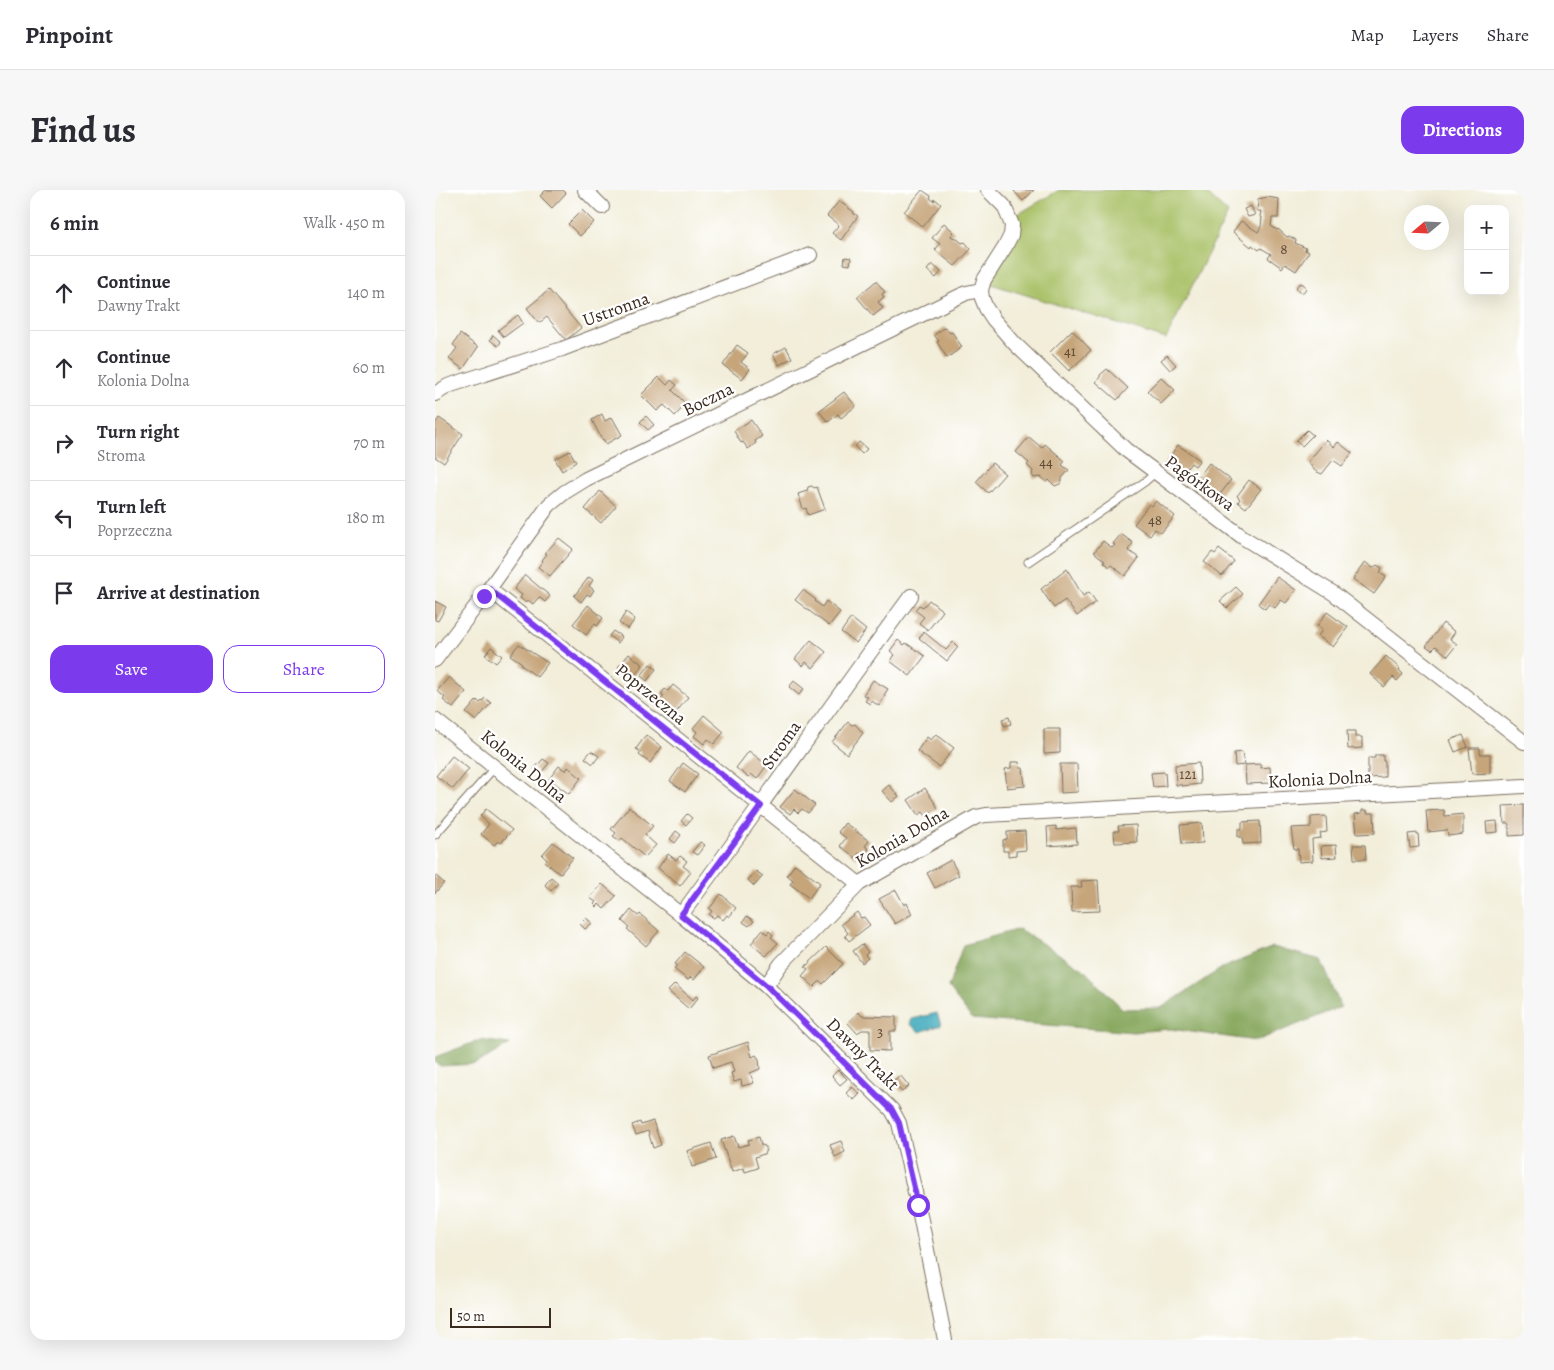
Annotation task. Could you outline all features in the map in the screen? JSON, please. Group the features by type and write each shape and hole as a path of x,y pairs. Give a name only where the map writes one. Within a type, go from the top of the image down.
{"street":[{"path":"585,190 601,207"},
{"path":"981,290 984,280 1011,235 1012,225 1004,206 988,190"},
{"name":"Ustronna","path":"435,394 448,386 571,345 810,255"},
{"name":"Pagórkowa","path":"981,290 986,308 1015,344 1126,450 1244,538 1333,593 1524,742"},
{"name":"Boczna","path":"489,589 549,505 579,484 966,294 981,290"},
{"path":"435,660 489,589"},
{"name":"Poprzeczna","path":"489,589 859,884"},
{"name":"Stroma","path":"681,915 761,806 835,698 911,596"},
{"name":"Kolonia Dolna","path":"435,720 681,915 767,986 781,964 859,884 967,821 985,815 1524,786"},
{"name":"Dawny Trakt","path":"767,986 892,1110 899,1123 918,1205 945,1340"}],"lane":[{"path":"1028,562 1147,481 1155,473"},
{"path":"435,835 495,767"}],"green space":[{"path":"1059,190 1203,190 1228,213 1166,339 988,283 1015,216"},
{"path":"1019,929 1083,969 1123,1009 1161,1008 1222,968 1273,947 1321,960 1341,1007 1256,1041 1170,1029 1133,1032 972,1019 948,988 963,945"},
{"path":"480,1040 510,1044 476,1064 441,1066 435,1063 435,1057"}],"water":[{"path":"937,1013 941,1025 920,1032 910,1024 912,1019"}],"building":[{"path":"546,190 563,190 566,193 552,208 540,196"},
{"path":"922,190 931,196 930,198 934,201 935,199 941,204 923,227 904,212"},
{"path":"1013,190 1034,190 1023,201"},
{"path":"1267,197 1279,199 1278,218 1272,218 1271,226 1287,237 1289,236 1296,240 1295,243 1306,248 1305,250 1309,252 1296,271 1285,264 1282,268 1268,258 1271,254 1261,248 1259,250 1252,245 1251,247 1233,232 1241,221 1258,232 1261,227 1262,217 1260,217 1261,211 1257,211 1258,199"},
{"path":"839,201 858,216 841,240 832,233 839,225 827,216"},
{"path":"1251,206 1255,215 1248,217 1244,209"},
{"path":"582,210 594,222 580,236 568,224"},
{"path":"944,223 954,232 951,236 962,243 965,242 971,249 955,266 935,250 940,244 932,238"},
{"path":"845,257 851,258 850,265 844,264"},
{"path":"932,264 941,272 936,278 927,270"},
{"path":"876,281 885,292 882,294 884,297 878,302 883,308 873,316 857,297"},
{"path":"1301,283 1306,288 1301,293 1296,288"},
{"path":"549,290 581,328 566,340 547,317 539,323 527,308"},
{"path":"518,315 523,323 504,337 498,330"},
{"path":"945,327 950,333 952,332 962,347 947,358 934,335"},
{"path":"1072,330 1091,350 1069,371 1050,352"},
{"path":"460,334 478,347 463,369 449,359 457,348 453,345"},
{"path":"493,335 501,342 498,346 490,340"},
{"path":"737,345 748,353 741,362 750,369 742,379 723,365"},
{"path":"786,347 792,358 779,365 773,354"},
{"path":"1167,355 1176,365 1170,370 1161,360"},
{"path":"1107,369 1128,388 1117,400 1096,382"},
{"path":"659,377 667,385 671,380 677,385 672,390 686,404 675,416 664,405 657,411 641,395"},
{"path":"1161,377 1175,390 1161,404 1147,391"},
{"path":"844,392 856,406 841,418 838,414 828,422 819,411"},
{"path":"602,414 605,421 612,417 622,435 606,444 592,420"},
{"path":"646,416 654,425 648,430 640,422"},
{"path":"439,418 463,434 444,463 435,457 435,424"},
{"path":"751,420 762,436 748,449 743,442 741,443 734,431"},
{"path":"1307,430 1313,435 1302,446 1296,441"},
{"path":"1029,437 1042,448 1045,444 1065,461 1062,465 1069,470 1062,478 1060,484 1055,486 1049,480 1047,482 1041,477 1034,478 1032,475 1033,471 1027,465 1029,463 1016,452"},
{"path":"1326,440 1334,447 1338,442 1352,453 1342,466 1333,460 1322,474 1315,471 1308,462"},
{"path":"859,442 867,449 862,454 855,447"},
{"path":"1178,445 1200,460 1195,466 1191,463 1182,475 1165,463"},
{"path":"570,451 576,462 562,471 555,459"},
{"path":"992,463 1005,474 988,493 976,482"},
{"path":"1209,463 1231,480 1218,497 1202,486 1204,483 1198,478"},
{"path":"1249,480 1261,489 1246,508 1238,502 1240,499 1237,496"},
{"path":"812,486 814,488 817,487 825,509 808,515 806,508 803,509 798,494 807,491 808,487"},
{"path":"600,491 616,506 601,523 585,509"},
{"path":"1156,501 1175,516 1161,533 1155,529 1150,536 1134,524 1149,504 1152,506"},
{"path":"1121,534 1133,543 1128,550 1139,558 1125,576 1111,565 1109,567 1094,552 1103,541 1112,548"},
{"path":"559,538 573,549 550,576 538,567 547,554 545,553"},
{"path":"1219,549 1234,561 1222,576 1204,562 1212,552 1215,554"},
{"path":"1365,562 1373,568 1377,565 1382,568 1380,573 1386,577 1374,594 1353,579"},
{"path":"1067,569 1083,596 1089,592 1096,602 1077,616 1065,600 1054,608 1041,589"},
{"path":"525,575 550,596 545,602 539,597 533,604 528,600 526,603 520,598 522,595 514,589"},
{"path":"589,577 593,580 589,586 594,590 590,596 587,594 581,602 574,596"},
{"path":"1277,577 1296,590 1286,603 1281,600 1275,608 1269,604 1265,609 1258,604"},
{"path":"1236,587 1243,594 1227,608 1220,601"},
{"path":"803,590 822,607 826,601 840,612 829,626 795,600"},
{"path":"929,600 943,611 928,630 919,623 924,617 915,610 919,605 923,607"},
{"path":"435,601 446,607 438,621 435,620"},
{"path":"588,605 603,618 586,635 573,624"},
{"path":"626,612 635,619 628,629 619,623"},
{"path":"1327,612 1348,627 1333,647 1318,636 1322,630 1317,626"},
{"path":"851,618 866,630 856,643 841,632"},
{"path":"1443,623 1455,632 1450,639 1457,644 1448,656 1436,646 1432,650 1426,646"},
{"path":"613,631 622,637 618,643 609,636"},
{"path":"924,632 946,650 953,642 958,647 947,661 919,638"},
{"path":"811,640 826,652 813,668 806,662 803,666 795,659"},
{"path":"898,640 925,656 910,676 890,661 895,655 890,651"},
{"path":"519,644 548,663 537,677 510,655"},
{"path":"491,647 502,656 496,663 485,655"},
{"path":"629,654 643,665 632,679 618,667"},
{"path":"1386,656 1403,674 1397,681 1393,677 1384,687 1370,674"},
{"path":"650,664 656,669 647,681 641,676"},
{"path":"449,677 466,692 453,708 443,700 445,697 437,691"},
{"path":"873,680 888,689 879,706 872,701 870,704 865,701 868,697 863,695"},
{"path":"794,681 804,689 799,695 789,687"},
{"path":"673,685 688,697 675,714 660,701 664,696 661,694 665,689 668,691"},
{"path":"485,698 491,703 476,721 466,713 477,700 480,703"},
{"path":"704,715 724,732 714,744 708,739 704,744 694,736 697,732 693,728"},
{"path":"1009,717 1011,724 1004,726 1002,719"},
{"path":"848,722 852,725 855,724 863,733 847,754 832,742"},
{"path":"1044,729 1060,729 1060,753 1044,754"},
{"path":"1347,731 1355,731 1355,737 1362,737 1362,748 1348,749"},
{"path":"936,734 954,748 939,767 917,751 927,737 931,740"},
{"path":"646,735 662,747 650,763 639,755 641,752 636,749"},
{"path":"1463,735 1468,747 1455,752 1450,740"},
{"path":"1469,748 1480,748 1480,754 1490,754 1490,773 1472,774"},
{"path":"591,751 599,756 593,764 585,758"},
{"path":"749,751 767,765 757,779 751,774 748,777 736,768"},
{"path":"1242,752 1244,765 1235,766 1234,753"},
{"path":"1375,755 1383,755 1385,777 1368,778 1368,758 1375,758"},
{"path":"452,756 469,769 453,789 436,776"},
{"path":"543,759 549,763 540,774 534,769"},
{"path":"1011,762 1019,762 1020,768 1023,768 1025,786 1007,788 1005,769 1011,768"},
{"path":"683,763 698,774 685,792 670,781"},
{"path":"1199,763 1200,784 1176,785 1175,765"},
{"path":"1060,764 1077,764 1078,792 1061,793"},
{"path":"1261,764 1261,768 1270,767 1271,783 1246,784 1245,765"},
{"path":"559,766 566,771 568,767 581,778 569,794 549,779"},
{"path":"1165,772 1166,786 1153,787 1151,773"},
{"path":"889,785 899,796 892,802 882,791"},
{"path":"925,788 938,808 926,816 923,812 918,815 908,800"},
{"path":"795,789 815,805 808,813 802,809 798,813 794,809 790,814 780,807"},
{"path":"1524,805 1524,835 1509,836 1509,823 1504,823 1503,806"},
{"path":"629,807 653,826 645,835 656,845 645,857 622,838 620,841 613,836 616,833 611,829"},
{"path":"486,809 512,830 501,843 498,841 494,845 481,834 489,824 480,816"},
{"path":"1362,810 1367,810 1367,813 1374,813 1375,833 1357,834 1355,814 1362,813"},
{"path":"1444,810 1445,816 1463,814 1463,834 1448,836 1447,830 1428,832 1426,811"},
{"path":"687,814 692,818 686,825 681,821"},
{"path":"1326,816 1327,832 1320,833 1321,838 1312,839 1313,861 1299,862 1298,849 1294,849 1291,828 1311,827 1311,817"},
{"path":"1260,821 1261,843 1243,844 1242,837 1238,837 1238,829 1242,829 1242,822"},
{"path":"1497,821 1498,832 1487,833 1486,822"},
{"path":"845,823 869,841 865,846 869,849 863,856 859,853 856,858 840,846 846,838 838,832"},
{"path":"1202,823 1203,843 1182,844 1180,825"},
{"path":"1136,825 1137,842 1115,843 1114,831 1119,831 1118,826"},
{"path":"1056,826 1056,830 1076,828 1077,844 1048,846 1047,827"},
{"path":"676,831 681,835 675,843 670,839"},
{"path":"1025,831 1026,850 1016,851 1016,855 1008,856 1008,851 1003,851 1003,840 1007,839 1007,832"},
{"path":"1418,833 1419,847 1410,848 1408,834"},
{"path":"553,842 573,858 560,874 545,862 547,860 542,855"},
{"path":"700,842 705,845 697,855 692,852"},
{"path":"1336,845 1337,857 1322,858 1321,846"},
{"path":"1353,845 1365,845 1366,859 1354,859"},
{"path":"668,854 676,860 680,856 687,861 683,866 691,872 680,886 658,868"},
{"path":"951,860 959,875 935,888 927,873"},
{"path":"795,864 820,883 809,898 790,884 793,880 787,875"},
{"path":"756,871 763,876 754,886 748,880"},
{"path":"435,875 444,883 435,893"},
{"path":"551,877 558,883 551,891 545,885"},
{"path":"1098,880 1100,911 1072,912 1071,887 1082,887 1081,881"},
{"path":"602,884 616,896 604,909 599,904 597,907 594,904 596,902 590,898"},
{"path":"896,890 904,905 907,903 912,914 895,924 879,899"},
{"path":"721,894 736,908 729,917 727,915 723,920 717,915 714,918 709,915 712,911 709,909"},
{"path":"631,910 638,916 640,914 659,931 646,946 627,929 629,927 622,921"},
{"path":"857,912 870,925 849,941 845,936 848,933 841,924"},
{"path":"747,916 754,921 749,926 743,922"},
{"path":"586,918 592,923 585,929 580,924"},
{"path":"762,930 767,934 769,931 773,935 771,937 778,943 766,956 751,944"},
{"path":"862,944 868,952 865,955 868,958 862,963 853,951"},
{"path":"826,947 843,964 823,984 820,981 814,987 802,976 808,969 805,967"},
{"path":"685,952 704,967 694,980 691,977 688,980 674,969 677,965 675,964"},
{"path":"675,984 693,1000 696,996 698,998 689,1009 668,991"},
{"path":"858,1012 862,1016 896,1017 896,1031 890,1031 890,1051 870,1050 870,1030 862,1030 857,1033 848,1023"},
{"path":"748,1042 752,1057 756,1055 759,1059 760,1069 750,1073 754,1083 742,1086 741,1080 734,1082 731,1073 734,1072 731,1062 713,1068 709,1055"},
{"path":"838,1070 847,1079 840,1085 832,1076"},
{"path":"900,1075 909,1086 902,1092 892,1082"},
{"path":"852,1087 860,1094 854,1100 846,1093"},
{"path":"653,1121 661,1145 653,1148 648,1131 636,1135 632,1125 640,1122 641,1125"},
{"path":"734,1136 738,1147 749,1144 748,1140 759,1137 761,1145 765,1146 766,1150 764,1154 755,1157 758,1168 745,1172 744,1168 732,1172 721,1140"},
{"path":"841,1141 845,1152 835,1157 830,1145"},
{"path":"711,1143 716,1159 692,1167 687,1151"}],"route":[{"path":"484,596 489,589 761,806 681,915 767,986 892,1110 899,1123 918,1205"}]}
